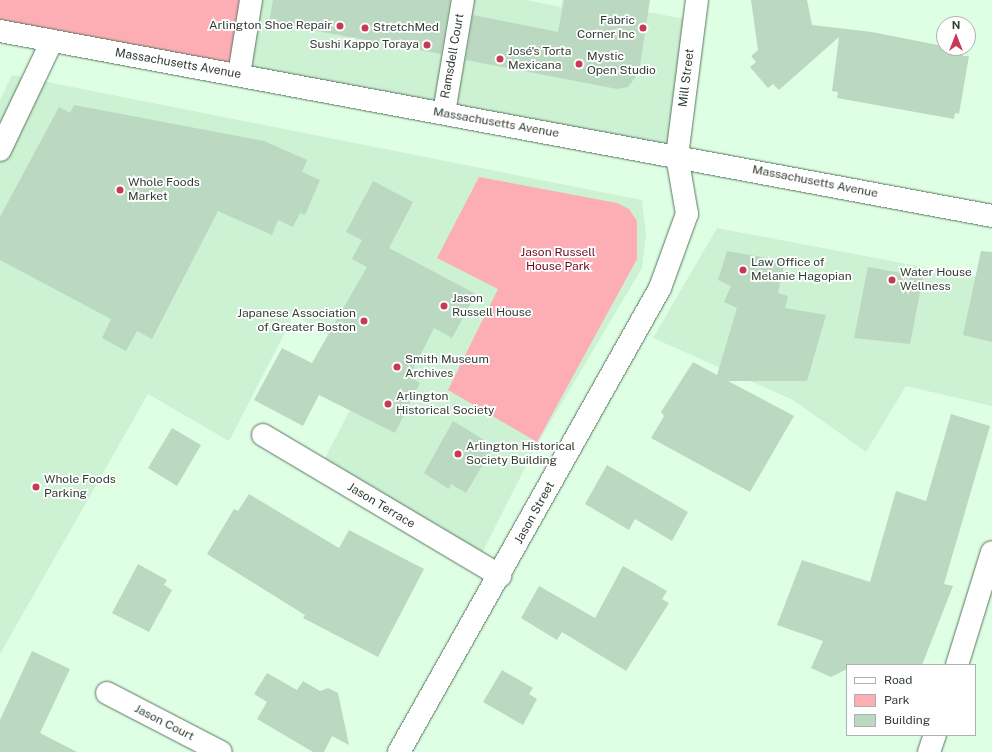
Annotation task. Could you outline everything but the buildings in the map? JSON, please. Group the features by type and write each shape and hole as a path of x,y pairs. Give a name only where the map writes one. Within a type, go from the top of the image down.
{"street":[{"path":"239,75 251,0"},
{"name":"Ramsdell Court","path":"444,113 463,0"},
{"name":"Mill Street","path":"677,156 698,0"},
{"name":"Massachusetts Avenue","path":"0,31 677,156 992,216"},
{"path":"0,150 52,41"},
{"name":"Jason Street","path":"399,752 500,576 660,288 687,214 677,156"},
{"name":"Jason Terrace","path":"263,435 500,576"},
{"path":"956,664 992,552"},
{"name":"Jason Court","path":"107,694 221,752"},
{"path":"929,752 934,736"}],"shaded area":[{"path":"251,0 526,0 561,7 562,0 588,0 694,21 677,156 239,75"},
{"path":"12,75 642,200 646,235 642,268 535,448 482,553 325,458 375,362 294,315 229,441 148,394 0,654 0,100"},
{"path":"717,228 992,280 992,406 906,386 866,452 793,400 653,338"}],"green space":[{"path":"0,0 251,0 239,75 0,31"},
{"name":"Jason Russell House Park","path":"479,177 617,203 629,209 637,221 637,259 537,442 448,390 498,289 437,258"}],"place":[{"name":"Arlington Shoe Repair","path":"340,26"},
{"name":"StretchMed","path":"365,28"},
{"name":"Fabric Corner Inc","path":"643,28"},
{"name":"Sushi Kappo Toraya","path":"427,45"},
{"name":"José's Torta Mexicana","path":"500,59"},
{"name":"Mystic Open Studio","path":"579,64"},
{"name":"Whole Foods Market","path":"120,190"},
{"name":"Law Office of Melanie Hagopian","path":"743,270"},
{"name":"Water House Wellness","path":"892,280"},
{"name":"Jason Russell House","path":"444,306"},
{"name":"Japanese Association of Greater Boston","path":"364,321"},
{"name":"Smith Museum Archives","path":"397,367"},
{"name":"Arlington Historical Society","path":"388,404"},
{"name":"Arlington Historical Society Building","path":"458,454"},
{"name":"Whole Foods Parking","path":"36,487"}]}
